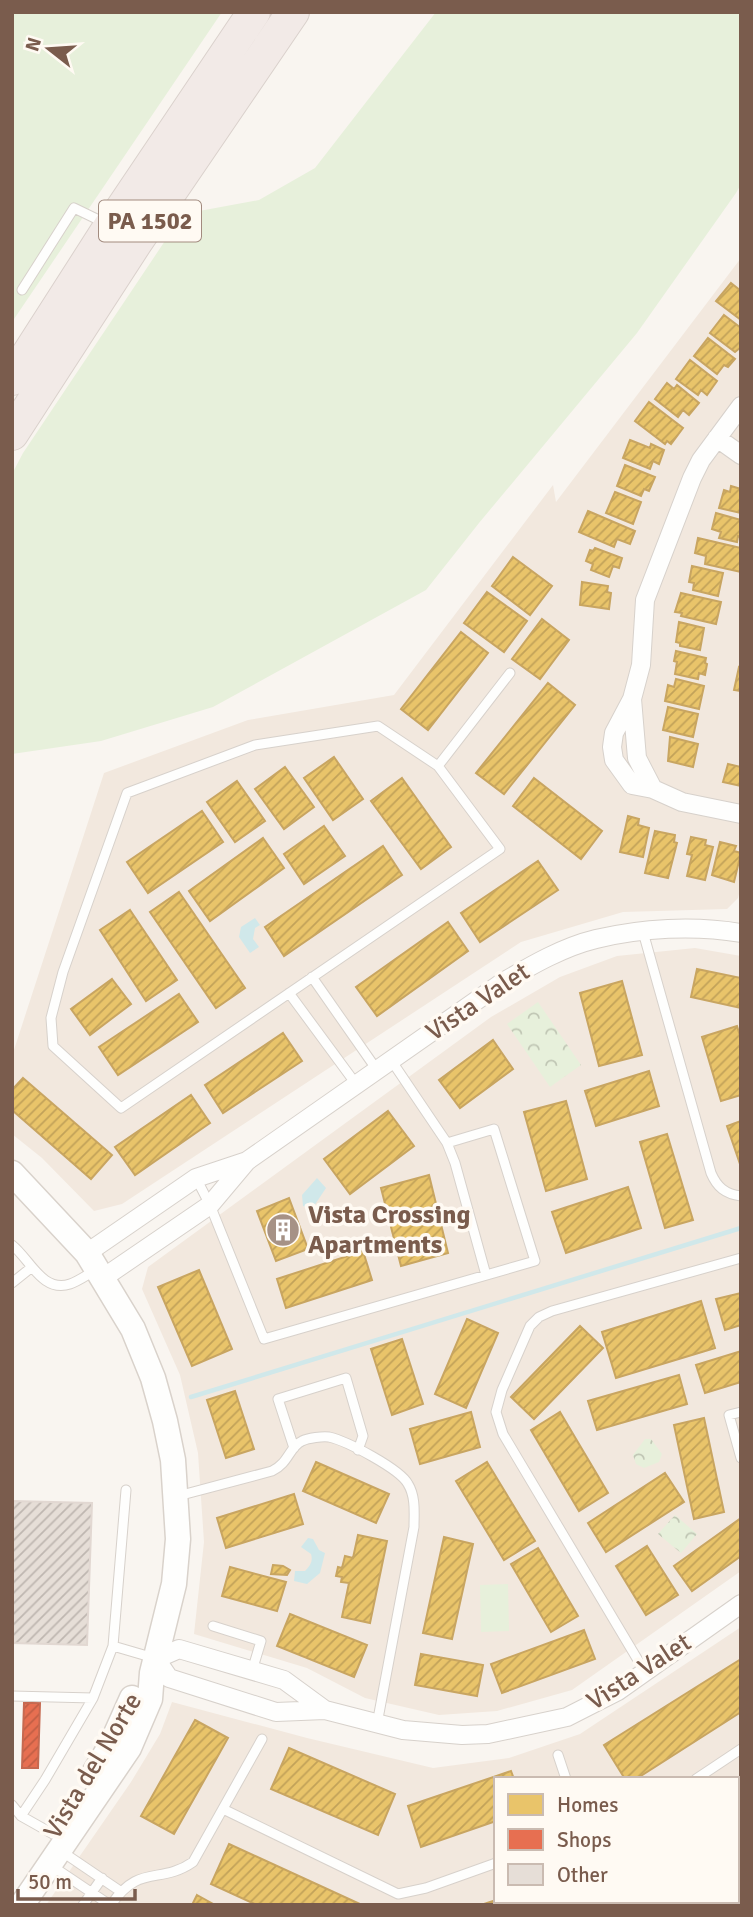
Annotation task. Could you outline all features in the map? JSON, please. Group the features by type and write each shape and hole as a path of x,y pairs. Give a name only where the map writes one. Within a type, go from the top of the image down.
{"highway":[{"name":"PA 1502","path":"12,379 110,226 254,12"},
{"name":"PA 1502","path":"12,434 135,244 293,12"}],"street":[{"path":"741,407 717,438 692,478 645,600 642,616 643,650 632,699 637,758 653,789 682,802 741,814"},
{"path":"717,438 741,455"},
{"name":"Vista Valet","path":"96,1267 210,1205 247,1161 503,982 532,965 595,939 643,932 700,929 741,933"},
{"name":"Vista Valet","path":"96,1267 196,1178 247,1161"},
{"name":"Vista del Norte","path":"12,1173 96,1267 133,1329 153,1378 170,1447 177,1497 178,1539 174,1584 154,1666 150,1699 129,1748 55,1850 22,1905"},
{"name":"Vista Valet","path":"325,1710 284,1680 179,1649 154,1666 169,1678 276,1712 325,1710 403,1730 451,1735 488,1734 567,1717 618,1690 741,1604"},
{"name":"Vista del Norte","path":"12,1894 55,1850"}],"lane":[{"path":"22,290 74,208 110,226"},
{"path":"438,766 510,673"},
{"path":"378,726 438,766 500,849 121,1108 53,1046 51,1018 63,972 127,793 255,746 378,726"},
{"path":"643,932 711,1173 715,1183 724,1191 741,1196"},
{"path":"312,978 447,1143 486,1275"},
{"path":"289,993 356,1084"},
{"path":"196,1178 210,1205 264,1339 535,1261 494,1129 447,1143"},
{"path":"12,1245 42,1279 57,1285 70,1284 96,1267"},
{"path":"645,1672 503,1434 496,1412 502,1390 530,1326 539,1317 552,1311 741,1258"},
{"path":"12,1283 33,1268"},
{"path":"294,1448 278,1399 346,1378 363,1436 358,1450"},
{"path":"741,1412 729,1415 741,1458"},
{"path":"177,1497 272,1471 282,1466 302,1441 328,1437 398,1472 409,1485 414,1503 414,1527 377,1724"},
{"path":"21,1816 93,1698 113,1646 127,1490"},
{"path":"213,1626 261,1641 252,1671"},
{"path":"113,1646 154,1666"},
{"path":"12,1696 93,1698"},
{"path":"12,1805 92,1892 111,1905 120,1891 136,1879 183,1869 193,1861 262,1739"},
{"path":"699,1777 741,1749"},
{"path":"558,1755 565,1777"},
{"path":"223,1809 398,1894 411,1893 494,1864"},
{"path":"55,1850 120,1891"},
{"path":"83,1905 102,1878"},
{"path":"411,1893 413,1905"}],"shaded area":[{"path":"741,258 741,886 738,898 727,909 623,912 521,942 122,1204 94,1211 42,1158 12,1134 12,1056 104,773 248,720 394,695 553,485 556,502"},
{"path":"695,948 741,956 741,1571 572,1690 497,1711 439,1715 365,1698 307,1668 194,1634 204,1542 198,1453 180,1375 142,1289 148,1267 491,1017 560,977 617,956"},
{"path":"741,1627 741,1905 46,1905 131,1782 160,1734 172,1702 433,1768 509,1758 580,1734"}],"green space":[{"path":"12,12 222,12 12,322"},
{"path":"436,12 741,12 741,184 736,193 637,333 426,590 213,707 101,741 12,754 12,474 23,453 183,214 259,200 315,168"},
{"path":"538,1002 581,1065 550,1087 507,1024"},
{"path":"645,1439 651,1439 662,1454 659,1462 644,1468 636,1464 633,1455"},
{"path":"675,1515 697,1534 681,1553 658,1534"},
{"path":"508,1584 509,1631 481,1632 480,1585"}],"water":[{"path":"255,918 260,925 255,928 253,939 259,947 250,953 239,937 241,927"},
{"path":"317,1178 326,1188 312,1209 303,1206 302,1195"},
{"path":"308,1538 313,1539 319,1550 325,1553 320,1573 307,1584 294,1581 295,1571 305,1571 311,1563 311,1554 301,1547"}],"building: Homes":[{"path":"731,283 741,291 741,320 716,301"},
{"path":"724,315 741,328 741,347 735,352 710,333"},
{"path":"708,338 735,359 728,367 724,365 717,374 694,356"},
{"path":"690,360 717,381 707,395 701,390 698,395 676,379"},
{"path":"667,383 674,389 677,385 699,403 689,415 683,410 678,417 655,399"},
{"path":"649,402 683,428 671,444 667,441 665,444 635,421"},
{"path":"630,440 664,450 659,464 653,461 650,469 623,458"},
{"path":"625,465 655,477 649,491 644,489 641,496 617,486"},
{"path":"731,486 741,489 741,513 719,508 724,490 730,492"},
{"path":"615,492 641,502 633,524 606,513"},
{"path":"588,511 635,531 630,544 617,539 614,547 579,532"},
{"path":"716,513 741,520 741,537 738,536 737,542 719,538 721,532 712,529"},
{"path":"698,538 741,548 741,572 705,564 706,556 695,553"},
{"path":"595,548 622,558 619,568 613,566 609,577 591,570 593,564 586,561 590,550"},
{"path":"513,557 552,586 530,615 492,586"},
{"path":"692,566 723,573 718,596 693,590 694,583 689,582"},
{"path":"582,582 608,586 607,592 611,593 609,609 580,605"},
{"path":"487,592 527,621 504,652 464,623"},
{"path":"681,593 721,602 716,624 681,616 682,613 675,612"},
{"path":"542,619 569,640 540,679 512,659"},
{"path":"679,622 704,628 700,650 680,646 680,643 676,642"},
{"path":"461,632 488,653 428,730 401,709"},
{"path":"676,651 706,658 705,675 699,673 698,679 675,674"},
{"path":"739,667 741,668 741,691 734,690"},
{"path":"676,679 704,686 699,709 665,701 668,685 674,687"},
{"path":"548,683 575,705 504,794 476,773"},
{"path":"668,707 698,714 693,737 663,730"},
{"path":"670,737 698,744 693,767 668,761"},
{"path":"334,757 363,799 333,820 304,778"},
{"path":"728,764 741,767 741,786 723,782"},
{"path":"285,767 314,807 284,829 255,789"},
{"path":"402,778 451,847 421,869 371,801"},
{"path":"534,778 602,831 581,859 513,806"},
{"path":"237,781 265,821 235,842 207,802"},
{"path":"202,811 223,842 148,893 127,862"},
{"path":"628,816 639,819 638,825 649,828 643,857 620,852"},
{"path":"324,826 345,856 304,884 284,854"},
{"path":"655,831 675,835 674,842 677,843 668,878 645,873"},
{"path":"691,837 706,840 705,845 713,847 705,880 687,876 692,855 687,854"},
{"path":"263,838 284,868 210,921 189,891"},
{"path":"720,842 736,846 734,851 741,853 734,882 712,875"},
{"path":"383,846 402,875 284,956 265,927"},
{"path":"538,861 558,890 480,942 461,913"},
{"path":"179,892 245,988 216,1008 150,912"},
{"path":"130,910 177,980 146,1001 100,930"},
{"path":"448,922 468,951 377,1016 356,987"},
{"path":"697,969 741,978 741,1008 691,997"},
{"path":"112,979 131,1004 90,1035 71,1009"},
{"path":"622,981 642,1055 599,1066 580,993"},
{"path":"179,994 198,1022 118,1075 99,1047"},
{"path":"737,1026 741,1039 741,1095 721,1101 702,1037"},
{"path":"283,1033 302,1061 223,1113 205,1085"},
{"path":"493,1040 513,1069 460,1108 439,1080"},
{"path":"649,1071 659,1106 596,1126 585,1091"},
{"path":"23,1078 112,1155 91,1179 12,1110 12,1090"},
{"path":"191,1095 210,1123 135,1175 115,1147"},
{"path":"566,1101 587,1179 546,1191 524,1112"},
{"path":"388,1111 414,1146 350,1194 324,1159"},
{"path":"741,1121 741,1167 727,1126"},
{"path":"667,1134 693,1220 665,1228 640,1142"},
{"path":"429,1175 448,1253 401,1266 381,1188"},
{"path":"628,1187 641,1228 566,1253 552,1212"},
{"name":"Vista Crossing Apartments","path":"289,1198 308,1249 276,1261 257,1211"},
{"path":"363,1251 372,1280 286,1308 277,1279"},
{"path":"199,1270 232,1349 192,1366 158,1287"},
{"path":"741,1293 741,1325 725,1330 716,1299"},
{"path":"701,1301 715,1348 616,1378 602,1332"},
{"path":"467,1319 498,1333 466,1408 435,1394"},
{"path":"580,1326 603,1348 534,1419 511,1397"},
{"path":"402,1339 423,1404 392,1415 371,1349"},
{"path":"741,1351 741,1382 705,1393 696,1365"},
{"path":"679,1375 687,1404 597,1430 588,1401"},
{"path":"235,1391 254,1449 226,1458 207,1400"},
{"path":"471,1412 480,1447 420,1464 410,1429"},
{"path":"560,1412 608,1493 579,1511 531,1430"},
{"path":"704,1418 724,1512 694,1519 674,1425"},
{"path":"316,1462 389,1494 376,1523 303,1491"},
{"path":"487,1462 535,1541 504,1560 456,1481"},
{"path":"665,1473 684,1502 606,1552 588,1523"},
{"path":"294,1494 303,1524 226,1548 217,1518"},
{"path":"741,1518 741,1556 692,1591 674,1566"},
{"path":"358,1535 387,1541 370,1623 342,1617 349,1583 341,1582 342,1577 336,1576 338,1567 342,1568 345,1556 353,1558"},
{"path":"444,1537 473,1544 452,1639 423,1633"},
{"path":"647,1546 678,1595 646,1615 616,1566"},
{"path":"538,1548 578,1616 551,1632 511,1564"},
{"path":"273,1565 290,1570 287,1575 271,1574"},
{"path":"230,1567 286,1582 277,1611 222,1596"},
{"path":"290,1614 367,1645 354,1677 277,1646"},
{"path":"584,1630 595,1659 502,1693 491,1664"},
{"path":"421,1654 483,1665 477,1696 415,1685"},
{"path":"741,1659 741,1712 639,1777 624,1777 604,1745"},
{"path":"195,1720 228,1738 174,1834 141,1816"},
{"path":"289,1748 395,1794 378,1835 271,1789"},
{"path":"511,1771 513,1777 494,1777 494,1822 421,1847 408,1806"},
{"path":"741,1837 739,1894 739,1838"},
{"path":"229,1844 362,1905 257,1905 211,1884"},
{"path":"197,1895 215,1905 192,1905"},
{"path":"494,1901 494,1903 554,1905 481,1905"},
{"path":"582,1903 633,1905 583,1905"},
{"path":"694,1903 725,1903 722,1905"}],"building: Shops":[{"path":"24,1703 40,1703 38,1768 22,1768"}],"building: Other":[{"path":"12,1501 92,1503 87,1645 12,1643"}],"waterway":[{"path":"191,1397 741,1228"}],"place":[{"name":"Vista Crossing Apartments","path":"283,1230"}]}
